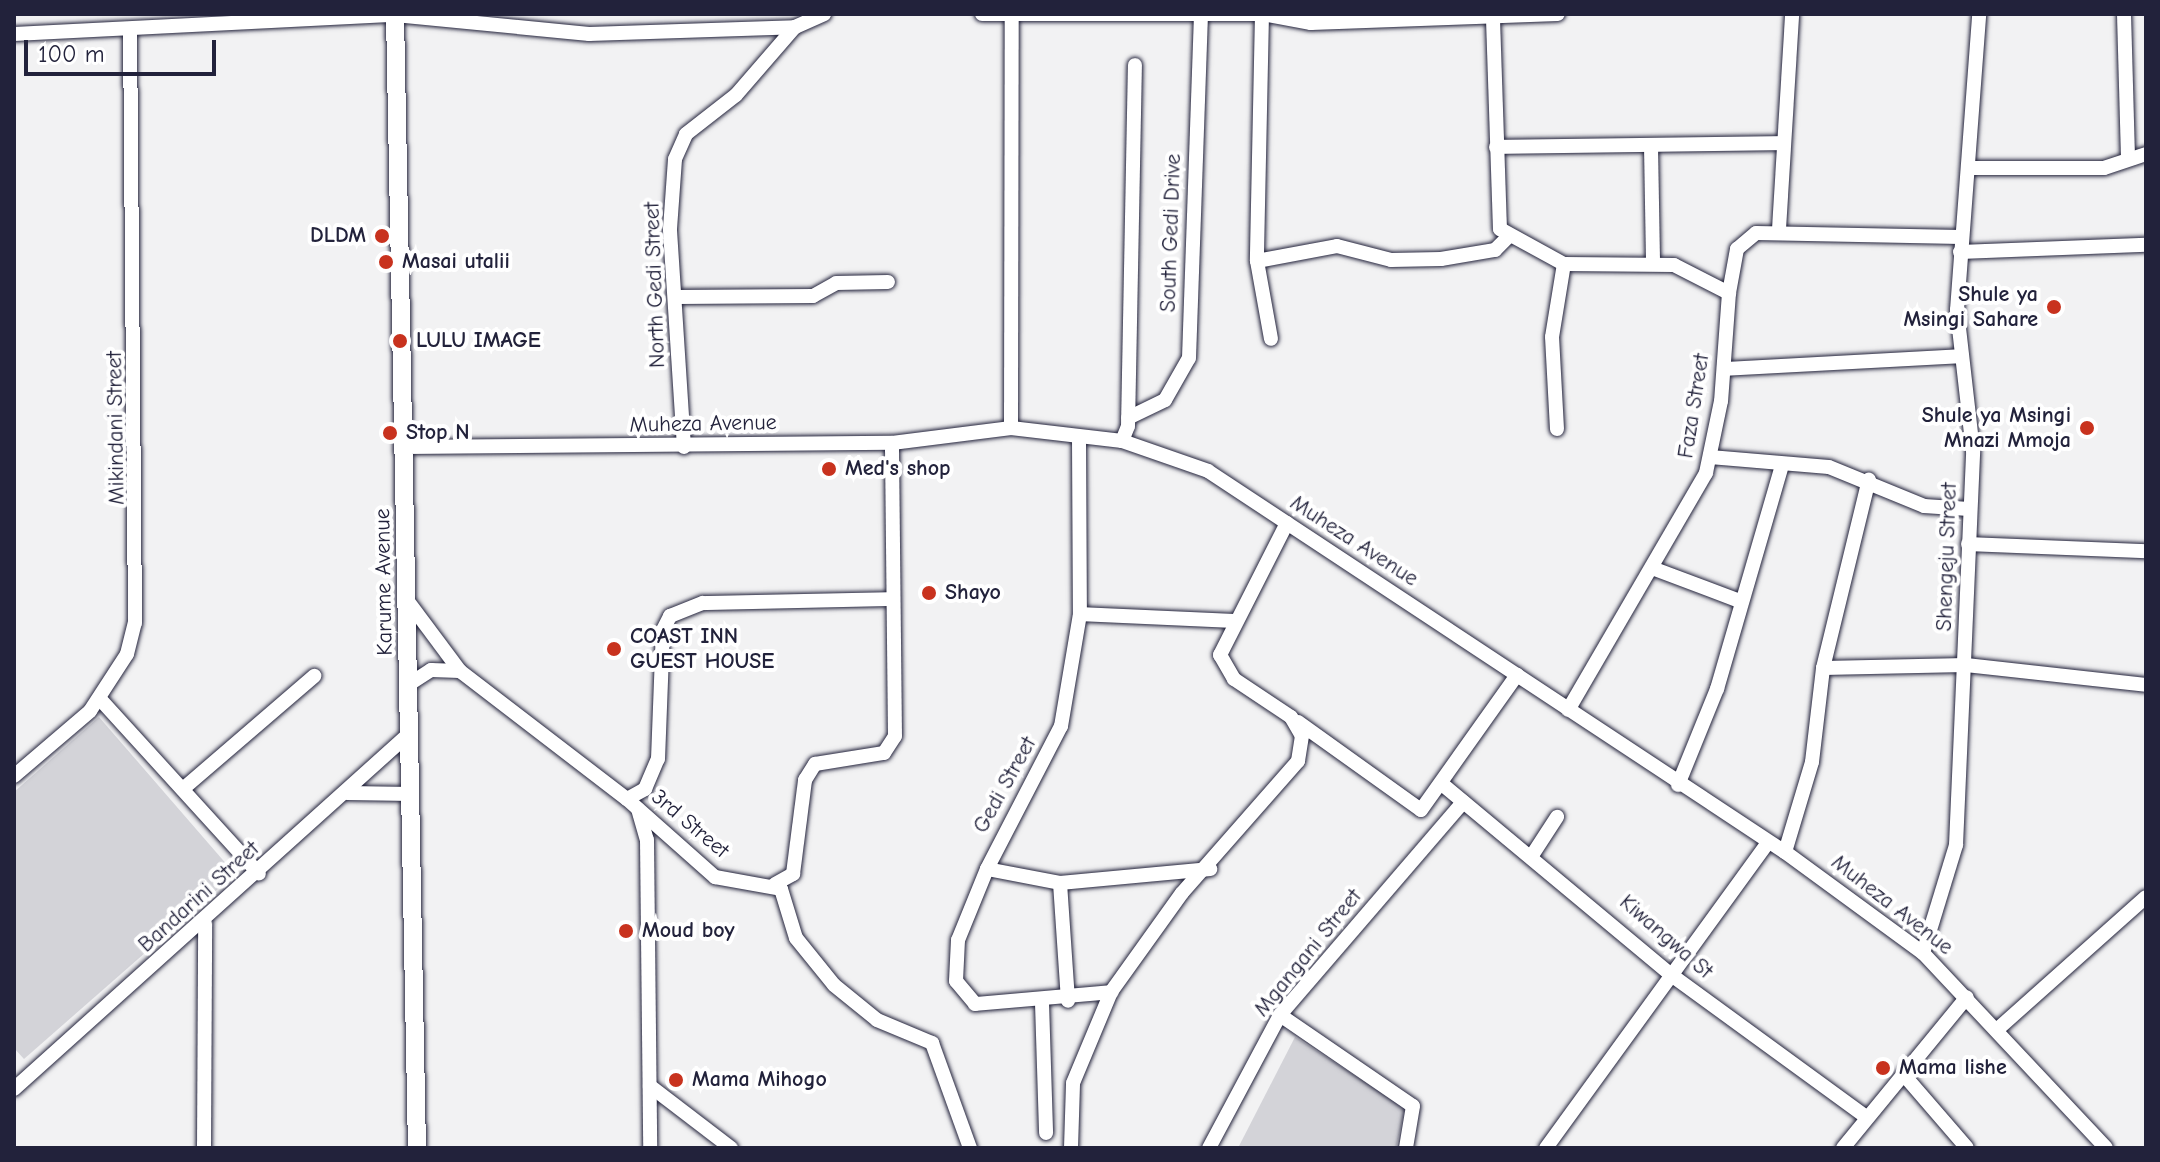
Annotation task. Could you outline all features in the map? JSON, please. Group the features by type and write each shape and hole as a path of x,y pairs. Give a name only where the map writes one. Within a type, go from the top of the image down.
{"main road":[{"name":"Karume Avenue","path":"395,14 411,683 417,1148"}],"street":[{"path":"14,34 130,32 395,14 589,34 795,27 824,14"},
{"path":"982,14 1012,19 1261,14 1311,23 1453,15 1493,19 1558,14"},
{"path":"1261,14 1257,261 1271,339"},
{"path":"1792,14 1779,229 1806,237 1960,244 2146,245"},
{"name":"Shengeju Street","path":"1923,953 1956,845 1973,451 1962,356 1960,244 1969,168 1979,14"},
{"path":"2124,14 2128,156"},
{"name":"South Gedi Drive","path":"1128,418 1165,400 1189,358 1201,16"},
{"path":"1011,428 1012,19"},
{"path":"1493,19 1497,212 1509,236 1564,264 1653,263 1700,273 1729,293"},
{"name":"North Gedi Street","path":"684,447 677,297 670,229 675,159 686,134 736,95 795,27"},
{"name":"Mikindani Street","path":"14,776 100,699 127,654 137,593 130,32"},
{"path":"1122,441 1128,418 1135,65"},
{"path":"1496,147 1783,143"},
{"path":"1651,146 1653,263"},
{"path":"1969,168 2104,168 2128,156 2146,154"},
{"name":"Faza Street","path":"1568,710 1692,505 1710,457 1724,369 1729,293 1737,249 1756,233 1779,229"},
{"path":"1257,261 1337,246 1391,260 1441,259 1495,250 1509,236"},
{"path":"1557,429 1552,337 1564,264"},
{"path":"677,297 813,296 836,283 888,282"},
{"path":"1724,369 1962,356"},
{"name":"Muheza Avenue","path":"405,447 892,443 1011,428 1079,439 1122,441 1208,471 1678,785 1785,852 1923,953 2000,1027 2106,1148"},
{"name":"Gedi Street","path":"1079,439 1080,614 1061,726 987,869 958,940 956,981 975,1004 1068,1001 1111,992"},
{"path":"892,443 891,749 815,764 805,780 793,874 775,884 796,938 834,985 877,1020 932,1043 970,1148"},
{"path":"1710,457 1781,468 1829,467 1869,480 1885,494 1924,506 1969,509"},
{"path":"1678,785 1717,689 1781,468"},
{"path":"1785,852 1812,762 1823,668 1869,480"},
{"path":"1287,523 1233,621 1223,666 1421,810 1517,675"},
{"path":"1968,544 2146,551"},
{"path":"1652,568 1740,601"},
{"path":"650,1148 647,840 633,804 645,789 658,759 663,630 670,616 703,603 893,599"},
{"name":"3rd Street","path":"407,600 460,671 633,804 715,877 775,884"},
{"path":"1080,614 1233,621"},
{"path":"1823,668 1966,665 2146,685"},
{"path":"411,683 431,670 460,671"},
{"path":"184,788 314,676"},
{"path":"100,699 259,874"},
{"path":"1071,1148 1073,1083 1111,992 1182,893 1210,869 1298,761 1302,736 1291,717"},
{"name":"Bandarini Street","path":"14,1089 205,924 410,733"},
{"name":"Kiwangwa St","path":"1442,784 1670,974 1866,1117"},
{"path":"347,793 412,794"},
{"name":"Mgangani Street","path":"1209,1148 1280,1015 1463,802"},
{"path":"1531,857 1557,817"},
{"path":"1546,1148 1617,1060 1670,974 1768,843"},
{"path":"987,869 1060,883 1210,869"},
{"path":"1060,883 1068,1001"},
{"path":"2000,1027 2144,903"},
{"path":"204,1148 205,924"},
{"path":"1843,1148 1967,997"},
{"path":"1042,1003 1046,1133"},
{"path":"1280,1015 1413,1106 1406,1148"},
{"path":"1904,1075 1967,1148"},
{"path":"650,1086 731,1148"}],"shaded area":[{"path":"99,717 235,874 24,1059 14,1048 14,792"},
{"path":"1295,1037 1405,1108 1396,1148 1238,1148"}],"place":[{"name":"DLDM","path":"382,236"},
{"name":"Masai utalii","path":"386,262"},
{"name":"Shule ya Msingi Sahare","path":"2054,307"},
{"name":"LULU IMAGE","path":"400,341"},
{"name":"Shule ya Msingi Mnazi Mmoja","path":"2087,428"},
{"name":"Stop N","path":"390,433"},
{"name":"Med's shop","path":"829,469"},
{"name":"Shayo","path":"929,593"},
{"name":"COAST INN GUEST HOUSE","path":"614,649"},
{"name":"Moud boy","path":"626,931"},
{"name":"Mama lishe","path":"1883,1068"},
{"name":"Mama Mihogo","path":"676,1080"}]}
